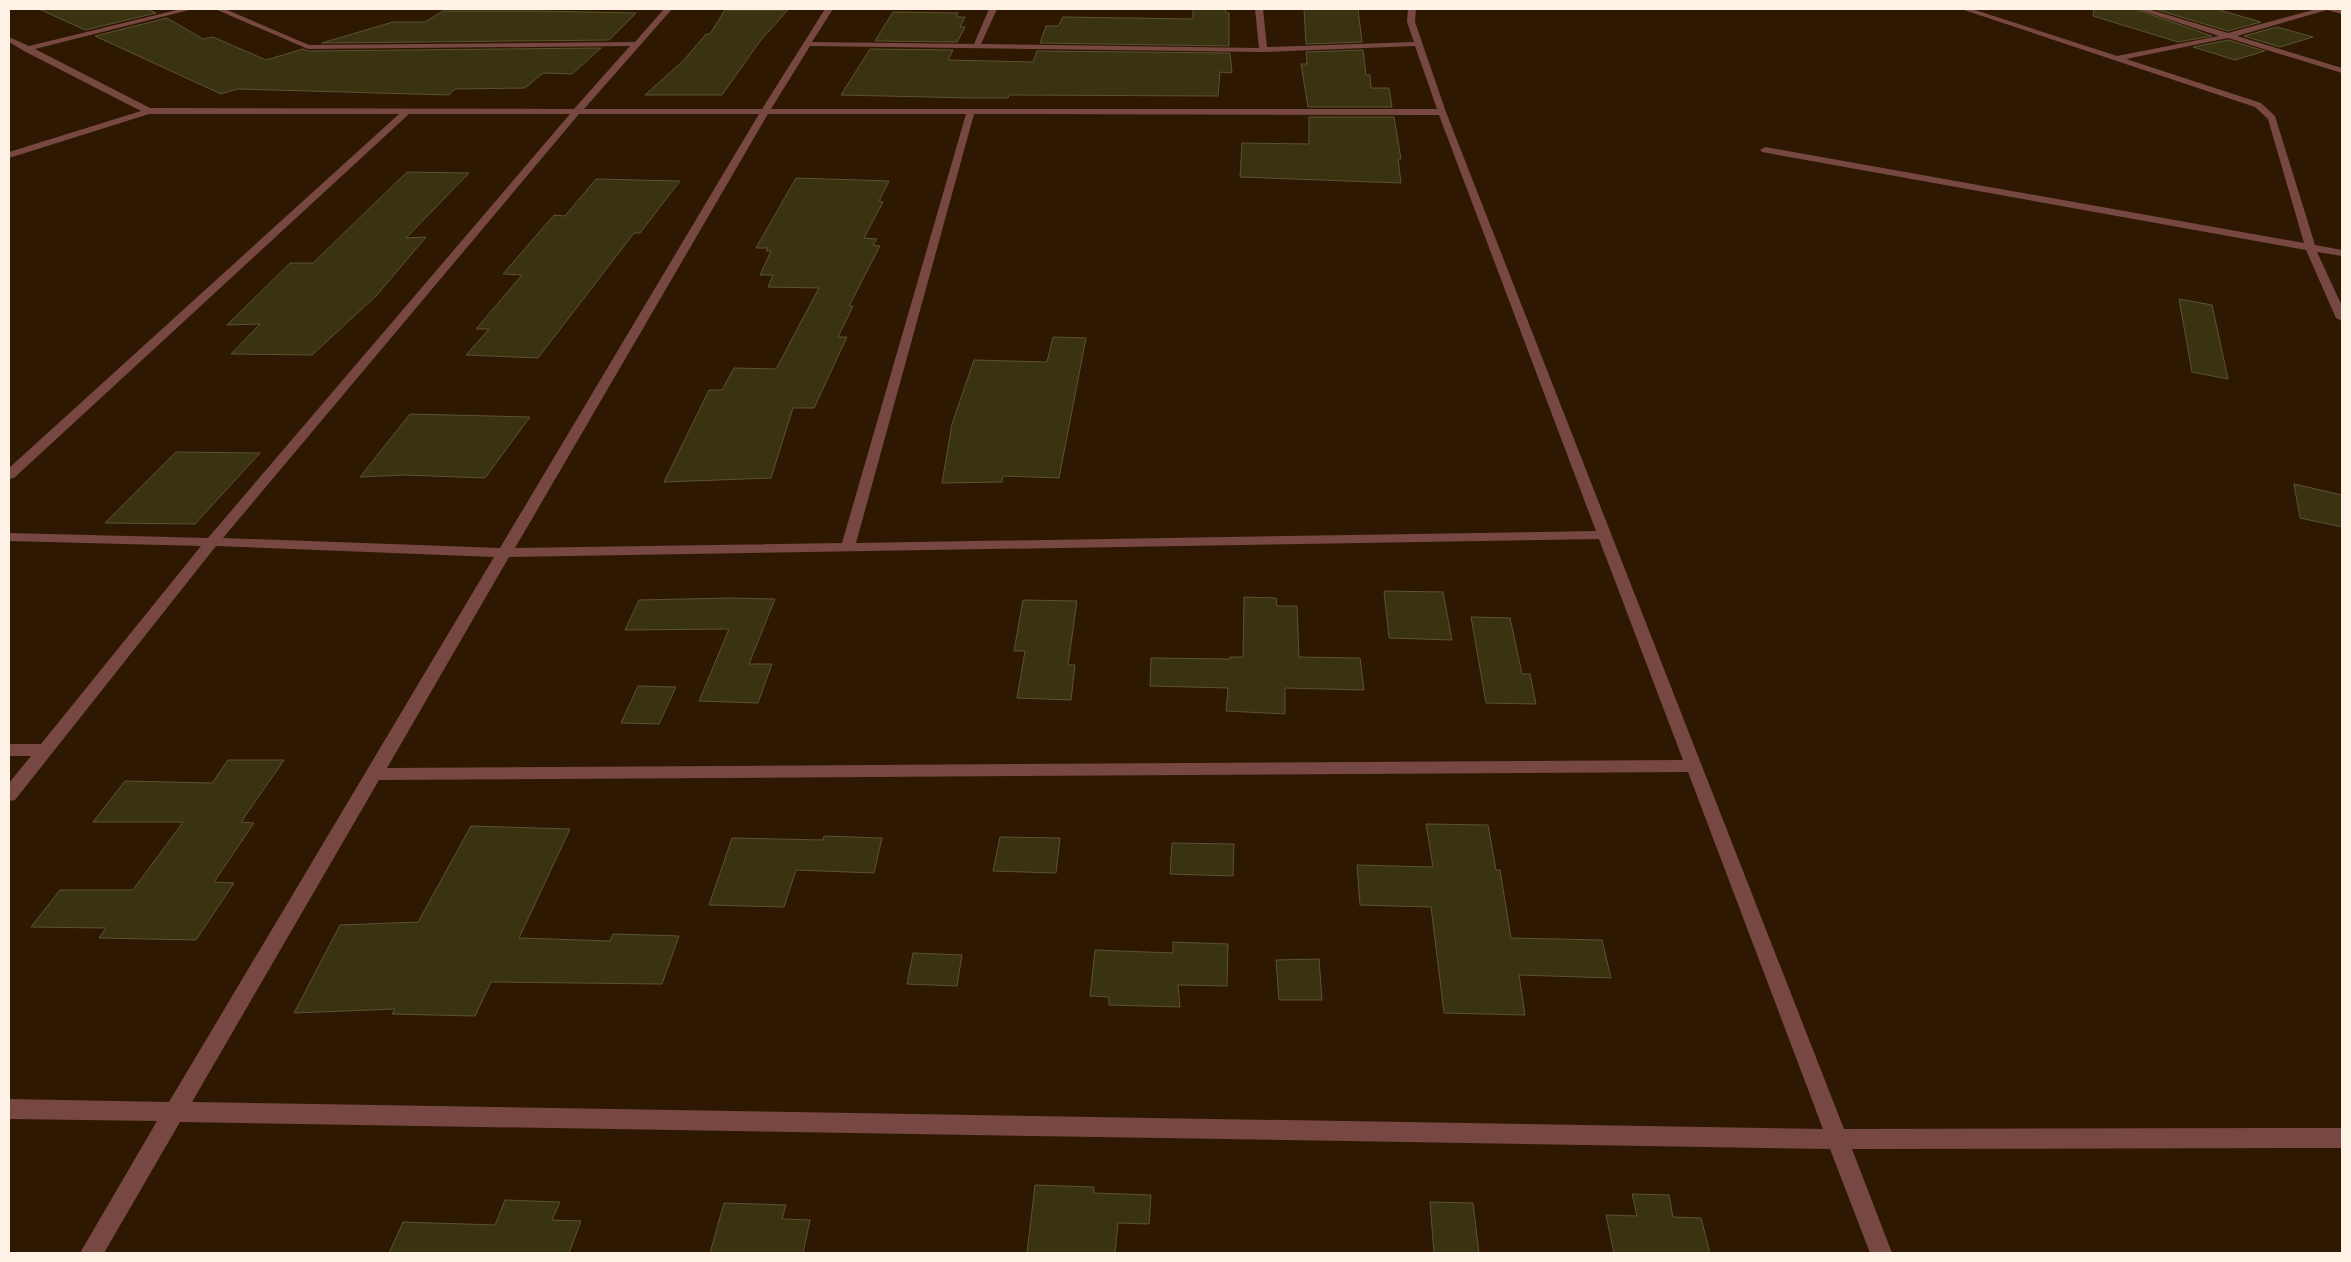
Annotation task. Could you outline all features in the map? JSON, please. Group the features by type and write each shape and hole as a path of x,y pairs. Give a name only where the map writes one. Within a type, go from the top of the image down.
{"street":[{"path":"27,49 189,9"},
{"path":"219,9 308,47 636,44"},
{"path":"9,796 212,542 577,111 668,9"},
{"path":"90,1253 766,110 829,9"},
{"path":"976,47 993,9"},
{"path":"1259,9 1263,50"},
{"path":"1412,9 1411,22 1442,112 1881,1253"},
{"path":"1965,9 2258,105 2272,118 2310,247 2342,318"},
{"path":"2141,9 2342,71"},
{"path":"2118,58 2228,36 2324,9"},
{"path":"2330,9 2342,12"},
{"path":"9,39 148,111"},
{"path":"807,44 1263,50 1418,44"},
{"path":"9,155 148,111 1442,112"},
{"path":"9,475 407,111"},
{"path":"848,547 971,111"},
{"path":"1765,150 2342,253"},
{"path":"9,537 212,542 505,553 1605,535"},
{"path":"9,750 46,750"},
{"path":"374,774 1694,766"},
{"path":"9,1109 1838,1139 2342,1138"}],"building":[{"path":"39,9 146,9 156,13 85,30"},
{"path":"1193,9 1225,9 1226,13 1229,13 1229,46 1040,43 1046,26 1058,26 1063,17 1193,19"},
{"path":"1304,9 1358,9 1362,42 1306,44"},
{"path":"2094,9 2135,9 2212,36 2178,42 2093,16"},
{"path":"2154,9 2216,9 2261,22 2228,31"},
{"path":"725,10 788,10 760,41 722,95 645,95 684,60 706,34 710,34"},
{"path":"443,11 636,13 609,40 322,43 393,22 425,22"},
{"path":"893,12 958,13 956,17 965,17 960,27 965,27 957,42 875,41"},
{"path":"167,18 203,39 213,37 266,60 303,49 308,51 601,48 572,74 543,73 525,88 455,89 449,95 237,89 221,94 95,36"},
{"path":"2277,27 2313,37 2280,47 2244,36"},
{"path":"2228,40 2265,51 2235,60 2193,47"},
{"path":"870,49 953,50 948,60 1033,62 1037,51 1230,53 1232,73 1220,72 1218,96 1009,95 1008,98 971,98 841,95"},
{"path":"1363,50 1366,75 1370,75 1371,88 1389,88 1392,107 1308,107 1301,64 1307,64 1306,52"},
{"path":"1309,117 1394,117 1401,159 1398,159 1401,183 1240,177 1242,143 1309,144"},
{"path":"407,172 469,173 406,238 426,237 377,295 312,355 231,354 260,324 227,325 290,263 313,263"},
{"path":"796,178 889,181 879,201 883,202 864,238 877,239 873,245 880,246 849,306 853,306 838,337 847,337 814,408 793,408 771,478 664,482 709,390 722,390 734,368 776,369 819,288 768,287 773,275 760,275 771,251 766,251 768,248 756,248"},
{"path":"596,179 680,181 640,233 634,233 538,358 466,355 489,329 476,329 522,275 503,274 554,215 565,216"},
{"path":"2179,299 2212,305 2228,379 2192,372"},
{"path":"1053,337 1086,338 1059,478 1003,476 1002,482 942,483 952,424 974,360 1047,362"},
{"path":"410,414 530,417 485,478 404,475 360,477"},
{"path":"176,452 260,453 195,524 105,523"},
{"path":"2294,484 2342,495 2342,527 2300,518"},
{"path":"1384,591 1443,592 1452,640 1389,638"},
{"path":"1244,597 1276,598 1277,606 1297,606 1299,657 1360,658 1364,690 1285,688 1285,714 1226,711 1228,688 1150,686 1151,658 1230,659 1230,657 1243,657"},
{"path":"775,599 749,664 772,664 758,703 699,701 729,629 625,630 639,600"},
{"path":"1023,600 1077,601 1068,665 1075,665 1071,700 1017,698 1025,651 1014,651"},
{"path":"1471,617 1510,618 1522,674 1530,674 1536,704 1486,703"},
{"path":"638,686 676,687 659,724 621,723"},
{"path":"228,760 284,760 241,822 254,823 214,882 234,883 196,940 99,938 106,928 31,927 60,890 133,890 183,822 93,822 125,781 212,783"},
{"path":"1426,824 1488,825 1496,870 1500,870 1511,938 1602,940 1611,978 1519,975 1525,1015 1444,1013 1431,907 1360,905 1357,865 1433,867"},
{"path":"471,826 570,829 519,938 610,941 613,934 679,936 662,984 491,982 475,1016 392,1014 395,1009 294,1013 340,925 418,922"},
{"path":"824,836 882,838 874,873 796,870 784,907 709,905 732,838 823,840"},
{"path":"1000,837 1060,838 1056,873 993,871"},
{"path":"1172,843 1234,844 1233,876 1170,874"},
{"path":"1173,942 1228,944 1227,986 1178,985 1180,1007 1109,1005 1109,997 1090,996 1095,950 1173,953"},
{"path":"913,953 962,955 957,986 907,984"},
{"path":"1319,959 1322,1000 1279,1000 1276,960"},
{"path":"1035,1185 1094,1187 1094,1193 1151,1195 1149,1224 1118,1223 1115,1253 1027,1253"},
{"path":"1632,1194 1669,1195 1673,1217 1701,1218 1710,1253 1614,1253 1606,1215 1637,1216"},
{"path":"505,1200 560,1202 552,1220 581,1221 569,1253 389,1253 403,1222 495,1225"},
{"path":"1430,1202 1473,1203 1479,1253 1434,1253"},
{"path":"724,1203 786,1205 782,1219 810,1220 803,1253 710,1253"}]}
